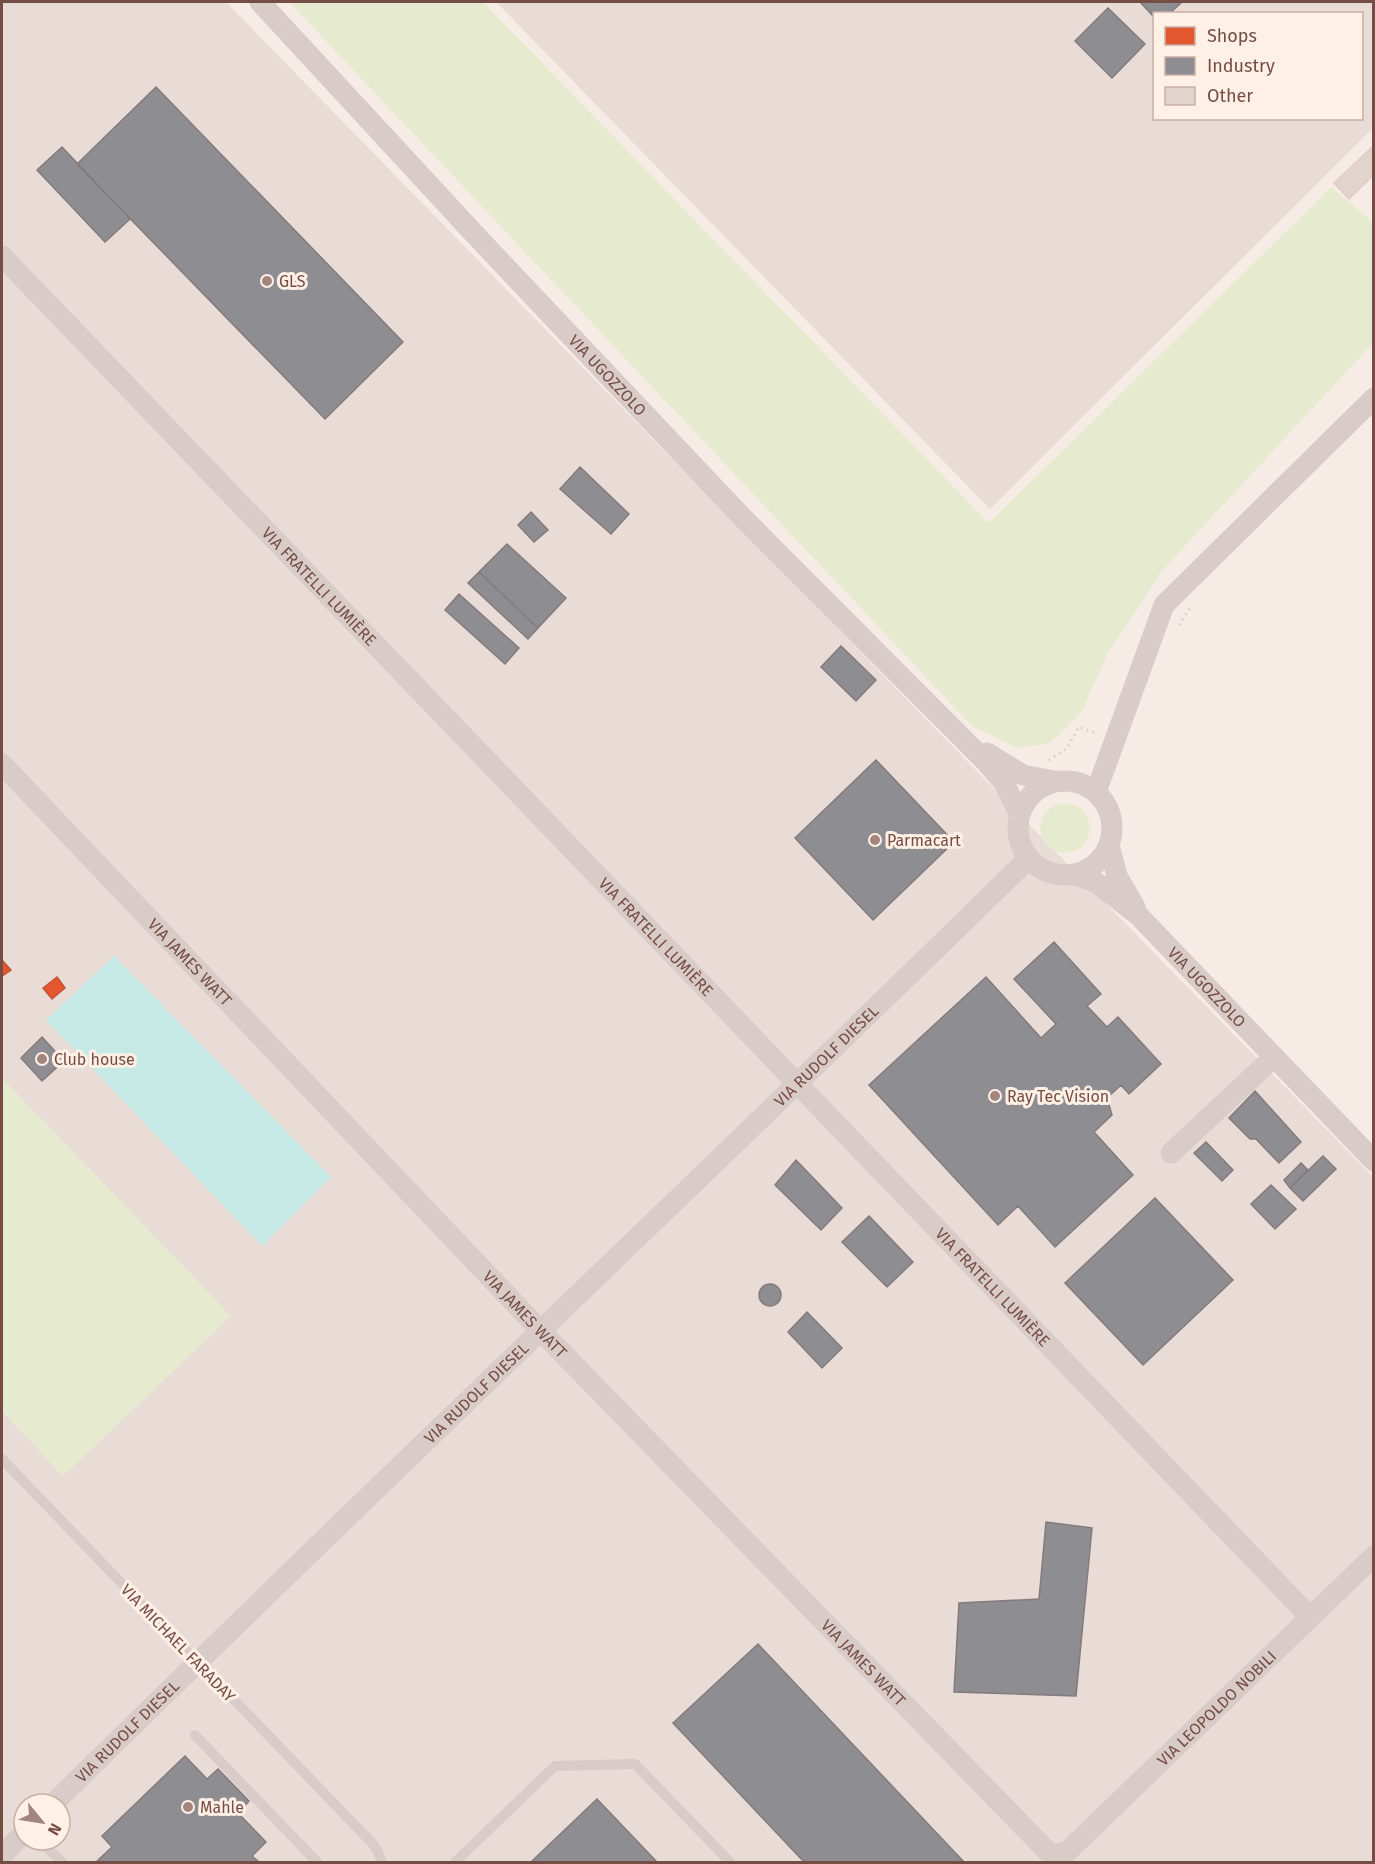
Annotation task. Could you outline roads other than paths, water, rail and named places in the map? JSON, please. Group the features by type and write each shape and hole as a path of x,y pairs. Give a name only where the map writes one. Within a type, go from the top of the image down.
{"street":[{"name":"VIA UGOZZOLO","path":"260,2 488,249 734,509 965,740 1004,783 1019,813"},
{"name":"VIA FRATELLI LUMIÈRE","path":"2,256 797,1086 1310,1617"},
{"path":"1096,792 1164,605 1374,398"},
{"name":"VIA UGOZZOLO","path":"965,740 1023,775 1054,782"},
{"name":"VIA JAMES WATT","path":"2,764 542,1332 1044,1849 1056,1855"},
{"path":"1069,780 1083,784 1096,792 1105,803 1111,817 1112,831 1109,845 1096,864 1076,875 1063,876 1050,874 1028,860 1018,838 1019,813 1027,799 1039,788 1054,782 1069,780"},
{"name":"VIA UGOZZOLO","path":"1109,845 1117,876 1139,916"},
{"name":"VIA RUDOLF DIESEL","path":"65,1792 1028,860"},
{"name":"VIA UGOZZOLO","path":"1076,875 1097,883 1139,916 1374,1161"},
{"path":"1171,1153 1274,1057"},
{"name":"VIA LEOPOLDO NOBILI","path":"1056,1855 1068,1851 1374,1556"}],"lane":[{"name":"VIA MICHAEL FARADAY","path":"2,1459 355,1825 377,1850 382,1863"},
{"path":"195,1736 317,1863"},
{"path":"455,1863 555,1766 635,1764 730,1863"},
{"path":"51,1852 62,1863"}],"water":[{"path":"114,956 331,1177 262,1246 46,1020"}],"place":[{"name":"GLS","path":"267,281"},
{"name":"Parmacart","path":"875,840"},
{"name":"Club house","path":"42,1059"},
{"name":"Ray Tec Vision","path":"995,1096"},
{"name":"Mahle","path":"188,1807"}]}
